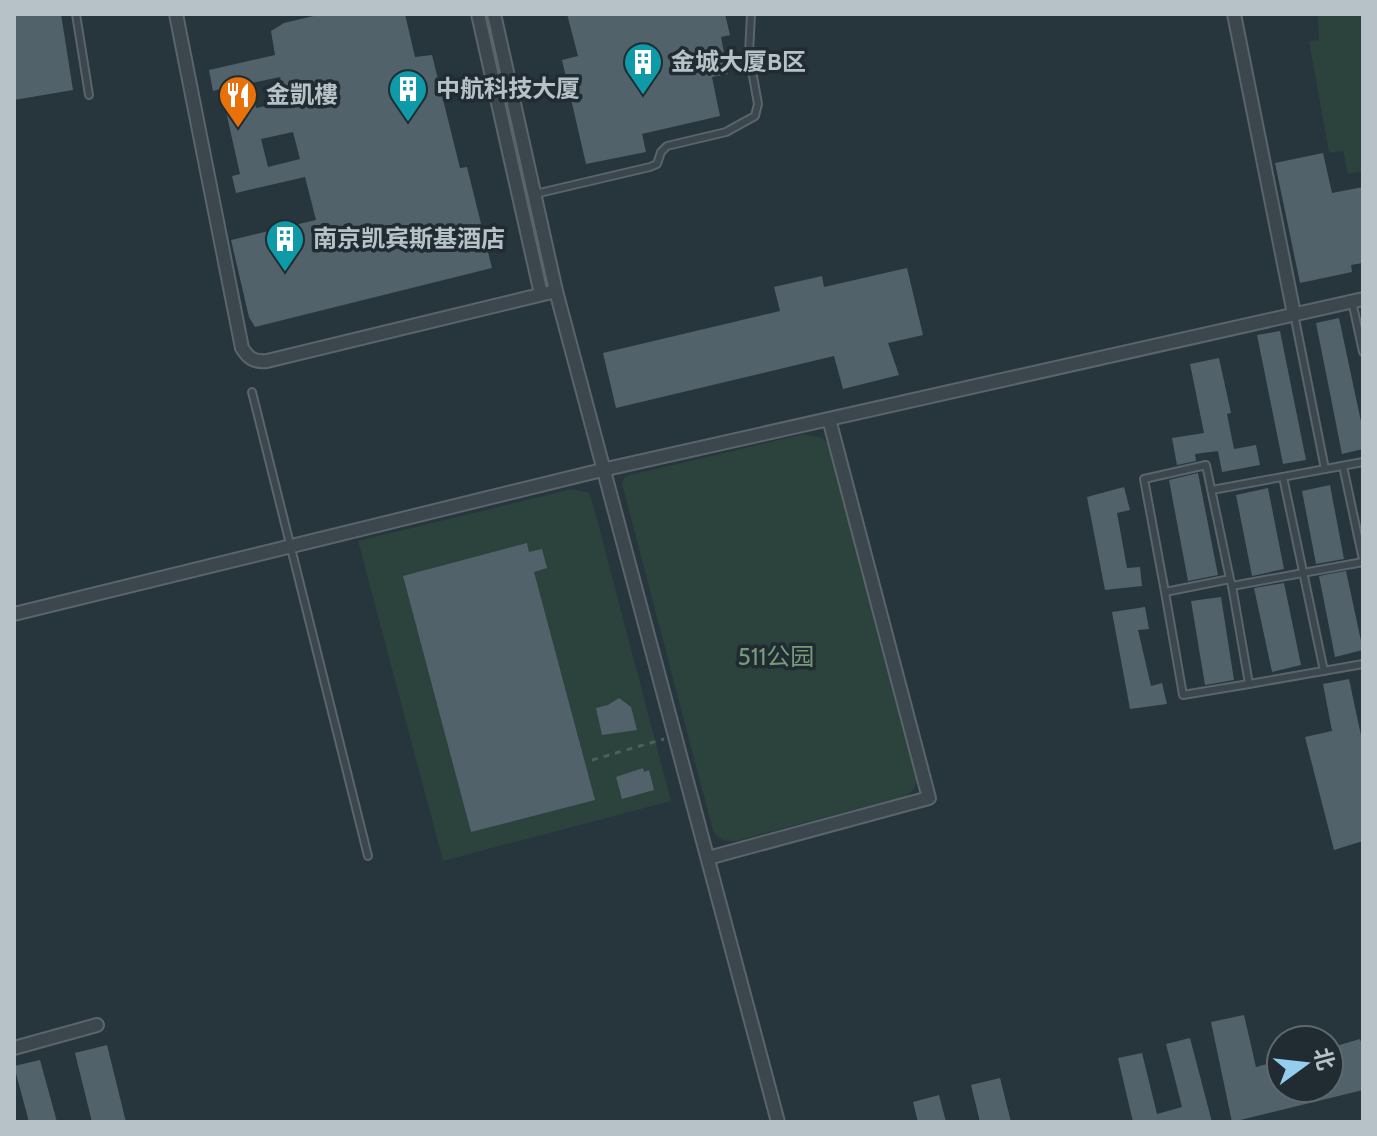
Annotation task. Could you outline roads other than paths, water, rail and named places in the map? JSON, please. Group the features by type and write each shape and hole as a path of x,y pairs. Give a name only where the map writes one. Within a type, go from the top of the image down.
{"street":[{"path":"176,14 242,348 248,357 256,362 267,361 556,291"},
{"path":"478,14 541,294"},
{"path":"494,14 556,291 778,1122"},
{"path":"1234,14 1294,314"},
{"path":"14,614 602,470 1358,300"},
{"path":"708,858 929,798 829,419"},
{"path":"14,1048 97,1025"}],"lane":[{"path":"76,14 89,95"},
{"path":"534,194 650,167 657,164 667,146 726,132 755,116 758,104 749,54 751,14"},
{"path":"1358,300 1363,352"},
{"path":"1294,314 1325,469"},
{"path":"252,392 368,856"},
{"path":"1212,490 1363,462"},
{"path":"1249,684 1206,465 1144,479 1183,695 1249,684 1363,664"},
{"path":"1165,592 1363,561 1343,466"},
{"path":"1283,477 1324,671"}],"place":[{"name":"金城大厦B区","path":"643,96"},
{"name":"中航科技大厦","path":"408,123"},
{"name":"金凱樓","path":"238,129"},
{"name":"南京凯宾斯基酒店","path":"285,273"}],"park label":[{"name":"511公园","path":"776,657"}]}
